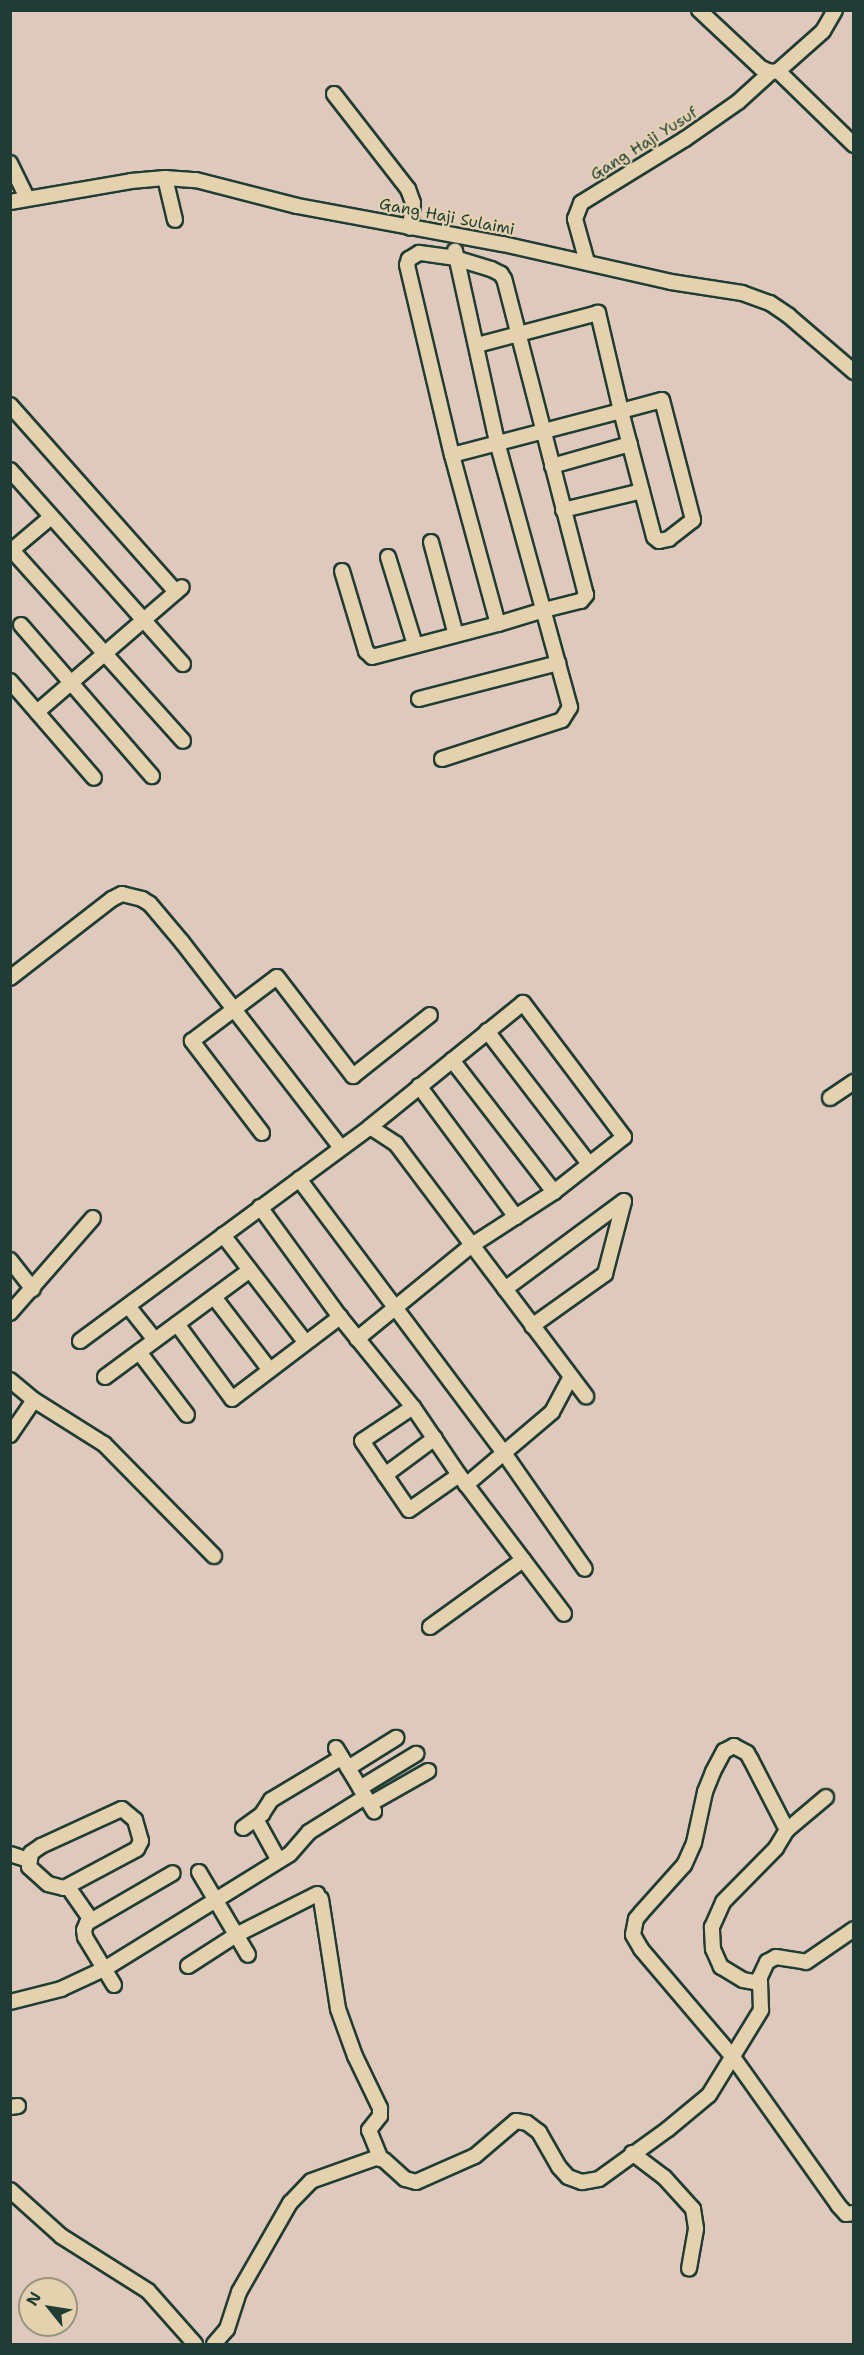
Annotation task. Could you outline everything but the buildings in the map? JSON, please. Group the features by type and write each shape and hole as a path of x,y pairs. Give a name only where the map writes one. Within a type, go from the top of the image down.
{"street":[{"path":"699,10 761,68 774,71 854,145"},
{"name":"Gang Haji Yusuf","path":"587,262 575,219 581,203 649,163 712,120 823,32 836,10"},
{"path":"334,94 408,189 413,203 410,228"},
{"path":"10,163 27,198"},
{"path":"165,178 175,220"},
{"name":"Gang Haji Sulaimi","path":"10,202 93,186 165,178 196,180 279,202 587,262 671,282 742,293 760,299 789,316 854,372"},
{"path":"442,759 562,720 568,712 570,700 497,442 453,236"},
{"path":"342,571 368,655 372,657 498,624 544,610 581,602 586,595 501,274 456,258 419,253 409,259 407,265 452,455 498,624"},
{"path":"452,455 497,442 543,431 621,411 663,400 693,520 669,539 657,540 654,537 621,411 598,313 477,345"},
{"path":"10,405 179,589 37,712"},
{"path":"552,466 630,444"},
{"path":"10,470 183,664"},
{"path":"563,510 642,491"},
{"path":"51,517 11,549 183,741"},
{"path":"431,542 456,635"},
{"path":"388,557 415,645"},
{"path":"21,625 152,776"},
{"path":"419,699 558,663"},
{"path":"10,681 94,778"},
{"path":"10,978 112,899 122,894 133,895 150,904 341,1148"},
{"path":"262,1134 192,1041 277,977 353,1076 430,1015"},
{"path":"80,1341 370,1127 523,1003 624,1137 554,1192 472,1245 357,1339"},
{"path":"486,1031 589,1164"},
{"path":"452,1060 554,1192"},
{"path":"831,1098 854,1082"},
{"path":"419,1086 516,1217"},
{"path":"370,1127 396,1144 586,1396"},
{"path":"300,1179 504,1454 585,1569"},
{"path":"506,1289 624,1201 604,1274 532,1326"},
{"path":"260,1208 340,1317 412,1407 462,1480 564,1614"},
{"path":"10,1313 93,1218"},
{"path":"223,1235 304,1342"},
{"path":"10,1260 33,1289"},
{"path":"105,1377 250,1270"},
{"path":"214,1297 269,1369"},
{"path":"128,1306 155,1340"},
{"path":"177,1324 232,1399 304,1342 340,1317"},
{"path":"139,1352 187,1415"},
{"path":"412,1407 362,1441 409,1510 504,1454 552,1412 571,1377"},
{"path":"10,1380 34,1400 104,1444 214,1556"},
{"path":"10,1435 34,1400"},
{"path":"385,1475 435,1438"},
{"path":"430,1627 523,1560"},
{"path":"243,1828 262,1814 271,1800 342,1758 396,1738"},
{"path":"787,1830 747,1754 740,1748 728,1747 723,1751 705,1792 694,1843 684,1865 640,1913 633,1928 633,1935 641,1949 733,2057 838,2205 846,2214 854,2213"},
{"path":"367,1800 416,1754"},
{"path":"342,1758 367,1800"},
{"path":"10,2002 61,1989 106,1968 278,1859 290,1854 309,1833 367,1800 428,1771"},
{"path":"760,1983 733,1977 721,1967 713,1949 712,1927 723,1902 776,1848 787,1830 826,1797"},
{"path":"123,1809 129,1813 135,1820 141,1841 136,1849 68,1887 48,1884 30,1867 28,1860 31,1853 41,1846 123,1809"},
{"path":"256,1819 278,1859"},
{"path":"10,1854 28,1860"},
{"path":"199,1872 248,1955"},
{"path":"114,1985 106,1968 85,1937 84,1930 90,1919 173,1874"},
{"path":"68,1887 90,1919"},
{"path":"188,1966 236,1935 319,1897 338,2009 355,2056 381,2111 369,2130 381,2159 405,2179 416,2182 475,2156 516,2121 534,2127 558,2167 576,2181 599,2179 709,2095 761,2010 761,1972 771,1959 782,1957 806,1962 854,1929"},
{"path":"632,2154 664,2177 693,2209 696,2229 689,2268"},
{"path":"214,2344 226,2329 239,2292 297,2193 311,2181 372,2159 381,2159"},
{"path":"10,2190 61,2236 148,2291 195,2344"}]}
